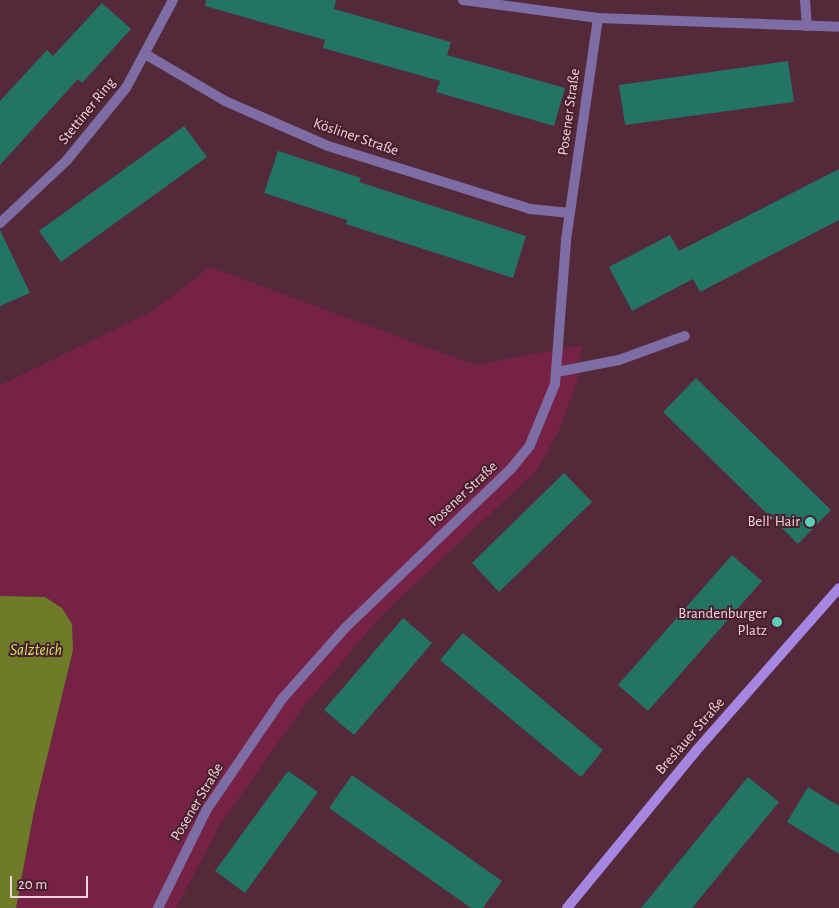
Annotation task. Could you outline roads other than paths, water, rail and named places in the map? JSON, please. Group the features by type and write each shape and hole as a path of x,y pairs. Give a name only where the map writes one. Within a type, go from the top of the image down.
{"street":[{"name":"Stettiner Ring","path":"0,223 67,160 126,88 173,0"},
{"path":"463,0 598,18 839,27"},
{"path":"805,0 807,26"},
{"name":"Posener Straße","path":"158,908 207,809 270,716 345,628 510,470 530,445 552,392 557,372 570,214 598,18"},
{"name":"Kösliner Straße","path":"145,54 225,100 328,146 530,209 570,214"},
{"path":"557,372 619,360 685,336"},
{"name":"Breslauer Straße","path":"567,908 678,773 839,588"}],"water":[{"name":"Salzteich","path":"0,596 45,597 62,608 72,624 73,650 34,811 16,908 0,908"}],"place":[{"name":"Bell' Hair","path":"810,522"},
{"name":"Brandenburger Platz","path":"777,622"}]}
